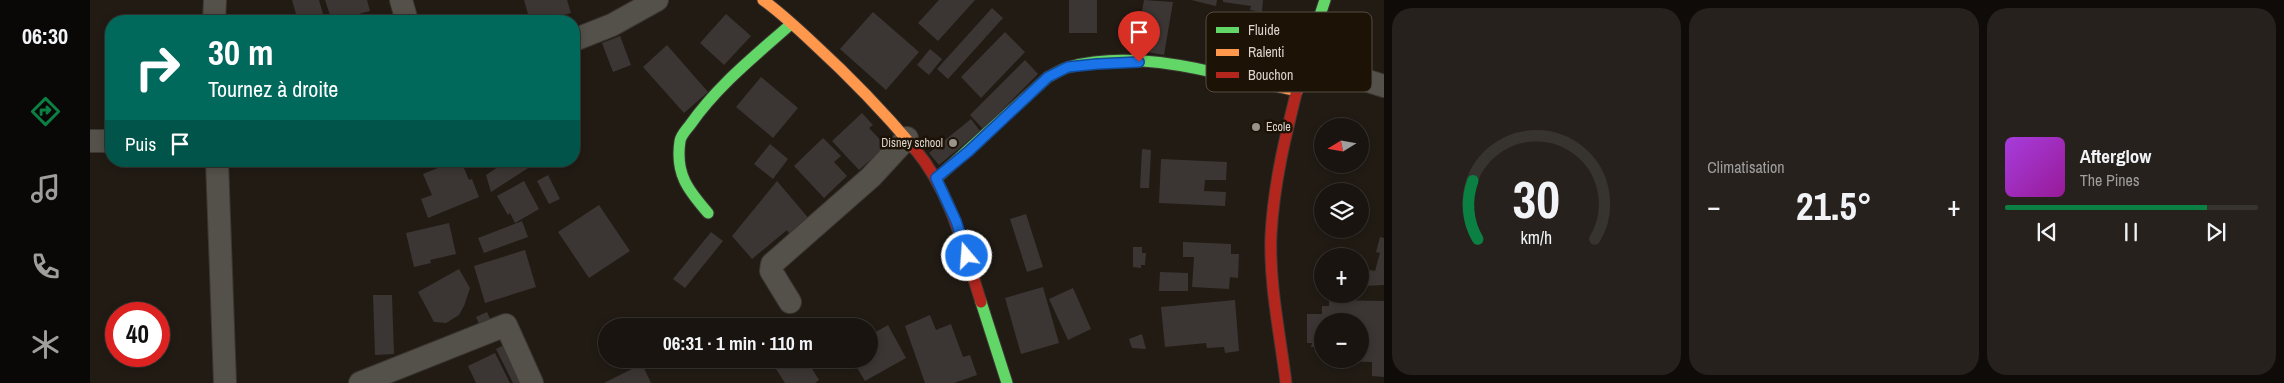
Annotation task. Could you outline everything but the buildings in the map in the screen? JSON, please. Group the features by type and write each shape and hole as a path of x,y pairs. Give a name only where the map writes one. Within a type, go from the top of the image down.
{"street":[{"path":"214,15 215,0"},
{"path":"401,0 405,15"},
{"path":"763,0 840,68 907,138 936,178 956,221 1007,383"},
{"path":"1321,12 1325,0"},
{"path":"580,38 612,25 652,1"},
{"path":"708,214 686,188 680,167 680,138 703,107 728,79 791,24"},
{"path":"936,178 969,151 1048,77 1068,67 1097,64 1148,63 1206,71"},
{"path":"1372,82 1384,86"},
{"path":"1286,383 1271,265 1271,234 1279,164 1297,92"},
{"path":"790,302 771,271 772,264 870,177 907,138"},
{"path":"90,141 105,141"},
{"path":"217,167 225,383"},
{"path":"360,383 506,325 532,383"}],"traffic: fast":[{"path":"1321,12 1325,0"},
{"path":"708,213 694,197 681,172 679,163 680,141 684,132 701,110 725,84 791,24"},
{"path":"936,179 1048,77 1066,68 1087,63 1124,60 1162,63 1206,71"},
{"path":"981,302 1007,383"}],"traffic: slow":[{"path":"763,0 840,68 915,149"}],"traffic: jam":[{"path":"1286,383 1273,290 1271,235 1275,192 1297,92"},
{"path":"915,149 938,184 947,202 981,302"}],"place":[{"name":"Ecole","path":"1256,127"},
{"name":"Disney school","path":"953,143"}],"route":[{"path":"967,256 956,221 936,178 969,151 1048,77 1068,67 1139,62"}]}
